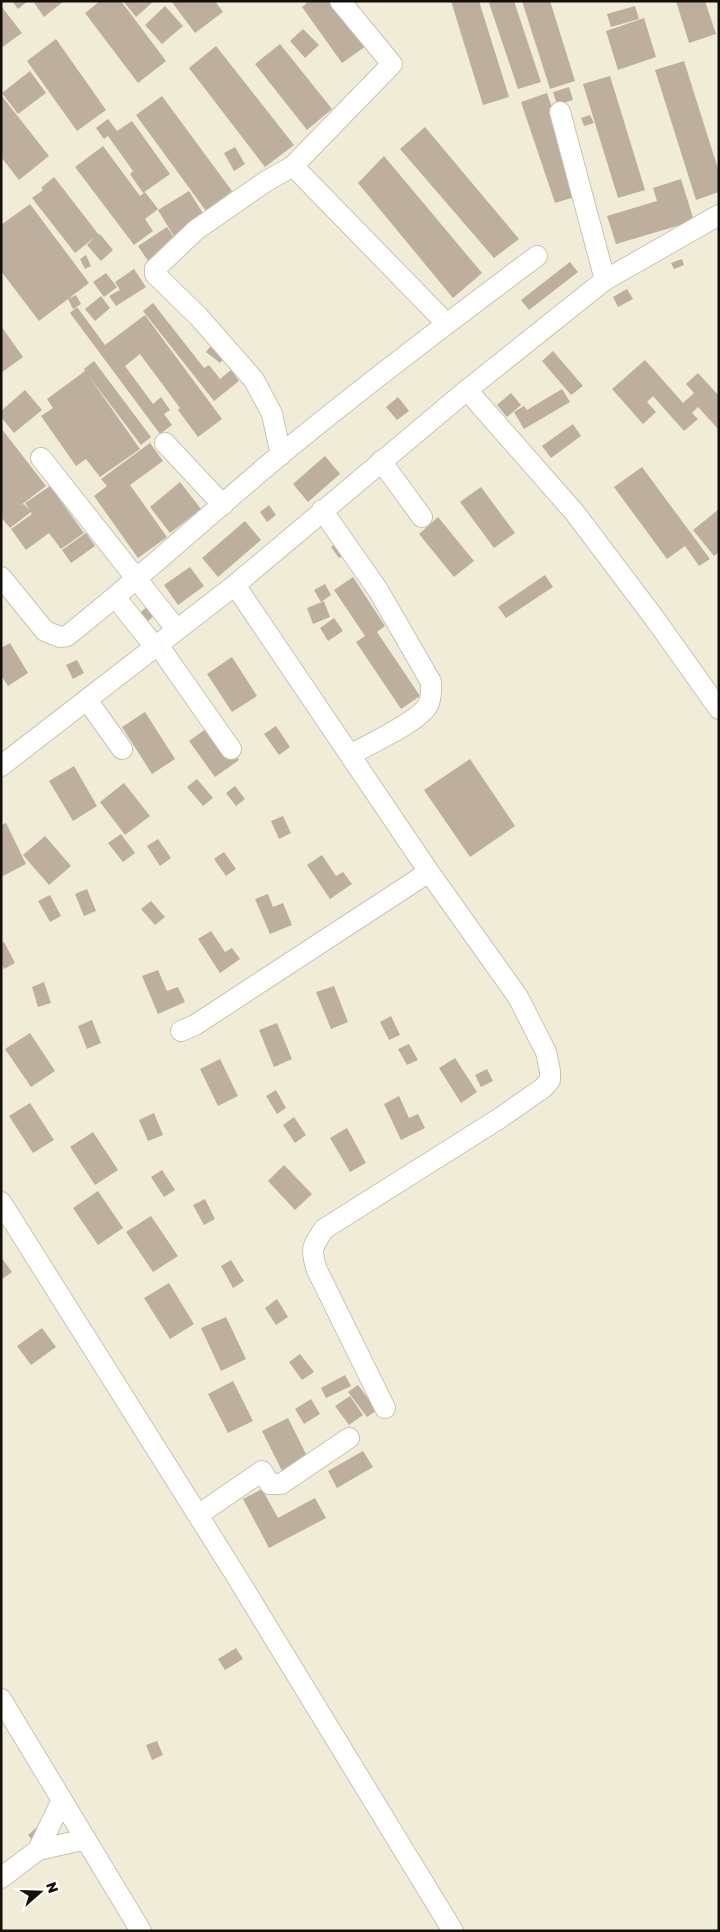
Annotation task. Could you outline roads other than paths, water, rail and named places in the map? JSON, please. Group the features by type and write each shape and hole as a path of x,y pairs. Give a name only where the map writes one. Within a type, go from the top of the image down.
{"street":[{"path":"281,455 272,414 254,380 199,317 155,274 154,269 196,230 265,182 293,166 392,64 340,1"},
{"path":"560,112 605,280"},
{"path":"293,166 447,324"},
{"path":"1,766 235,584 467,390 605,280 719,215"},
{"path":"1,577 45,630 60,637 68,636 116,598 281,455 447,324 537,256"},
{"path":"467,390 575,513 655,619 719,709"},
{"path":"165,442 223,504"},
{"path":"41,458 176,630"},
{"path":"381,461 422,517"},
{"path":"322,510 378,590 431,682 432,696 427,707 418,717 350,755"},
{"path":"235,584 429,872 518,997 546,1052 550,1071 550,1080 543,1088 500,1118 324,1228 316,1241 312,1253 317,1270 385,1408"},
{"path":"116,598 156,646 231,749"},
{"path":"86,700 122,749"},
{"path":"181,1031 195,1025 429,872"},
{"path":"1,1202 198,1515 454,1931"},
{"path":"198,1515 262,1471 270,1484 281,1484 349,1438"},
{"path":"1,1699 141,1931"},
{"path":"38,1850 62,1800"},
{"path":"1,1878 38,1850 86,1839"}]}
